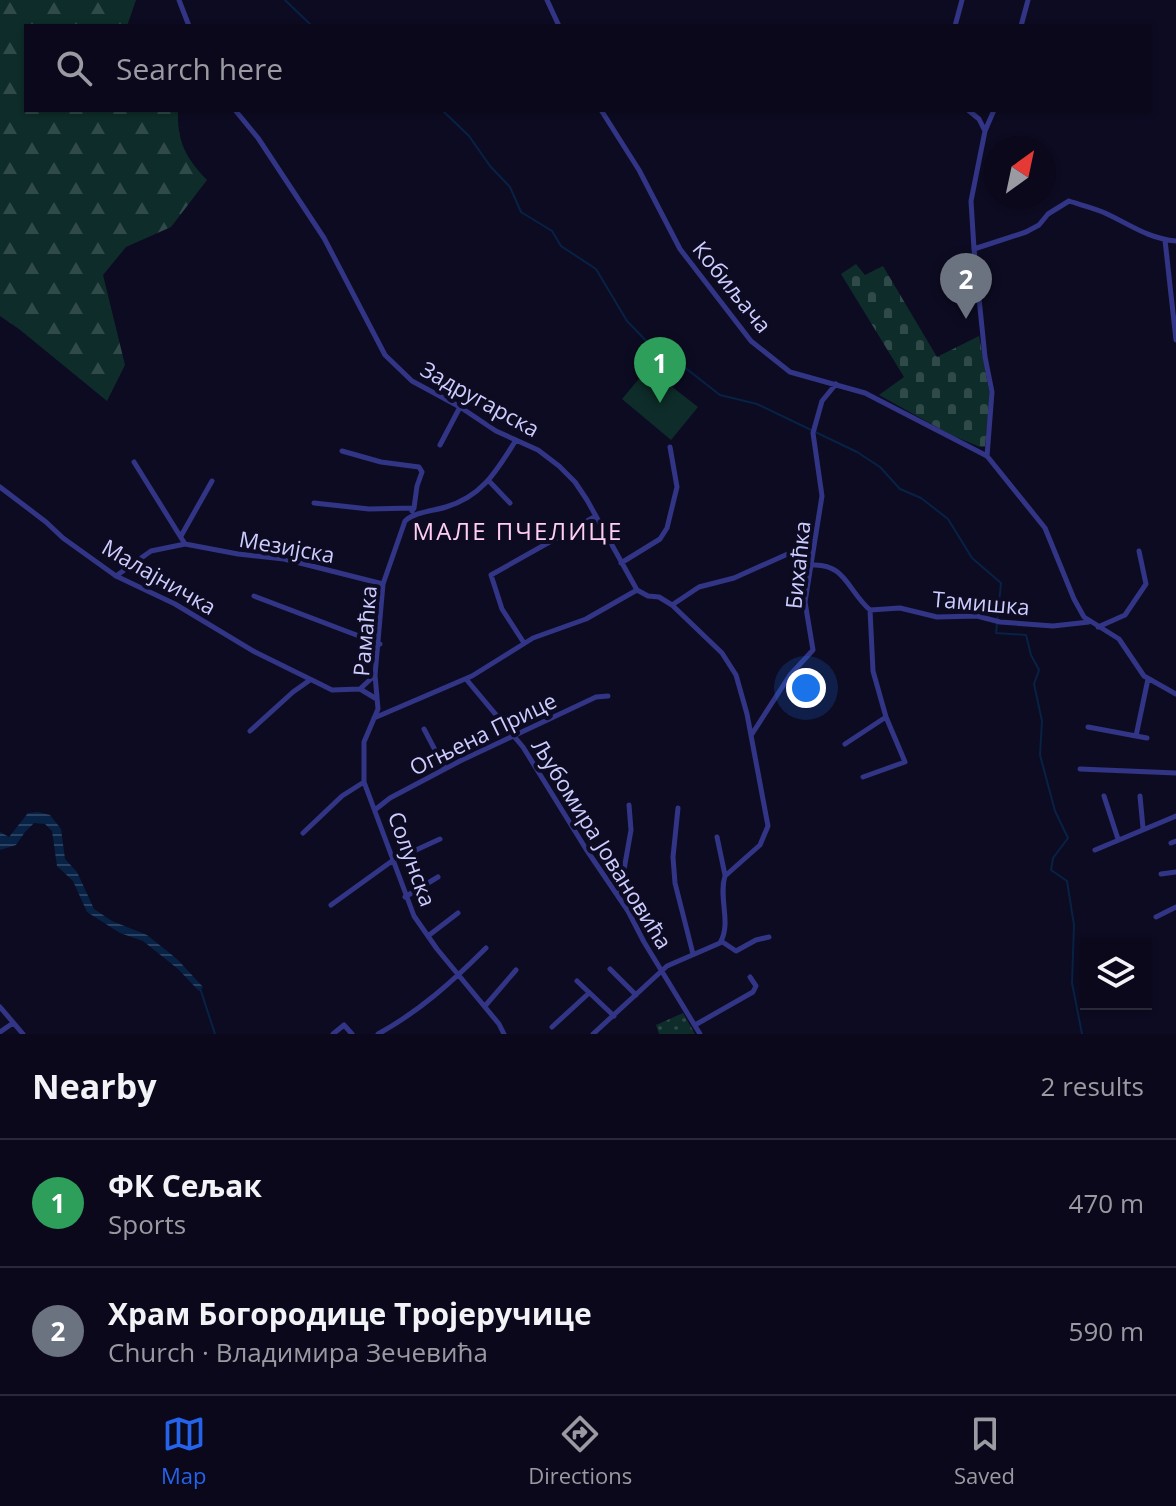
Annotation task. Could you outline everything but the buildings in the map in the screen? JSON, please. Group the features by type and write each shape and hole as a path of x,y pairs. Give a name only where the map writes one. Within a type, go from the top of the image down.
{"street":[{"path":"179,0 188,24"},
{"path":"547,0 558,24"},
{"path":"956,24 962,0"},
{"path":"1022,24 1028,0"},
{"name":"Задругарска","path":"237,112 258,138 324,238 385,355 412,381 460,407 477,421 538,450 559,466 575,482 637,590"},
{"name":"Кобиљача","path":"602,112 639,170 680,249 751,341 790,372 865,393 987,456"},
{"path":"970,112 979,119 985,131"},
{"path":"993,112 985,131 971,201 985,357 992,392 987,456 1045,528 1077,606 1089,622 1122,643 1148,679 1176,694"},
{"path":"974,249 1026,232 1069,201 1105,213 1139,231 1176,241"},
{"path":"1165,240 1176,340"},
{"name":"Бихаћка","path":"752,735 790,675 813,650 805,602 822,496 813,432 822,401 836,384"},
{"path":"440,445 460,407"},
{"path":"504,435 509,452"},
{"path":"411,516 453,505 475,494 489,481 516,440"},
{"path":"621,563 660,539 667,528 677,487 670,447"},
{"path":"314,503 369,509 414,508 422,472 419,467 381,462 342,451"},
{"path":"134,462 185,544"},
{"path":"181,536 212,481"},
{"path":"489,481 510,503"},
{"name":"Малајничка","path":"0,487 116,576 175,604 255,652 332,690 360,689"},
{"name":"Рамаћка","path":"374,718 378,709 375,675 383,584 405,521 414,508"},
{"path":"524,643 502,609 491,575 596,516"},
{"name":"Мезијска","path":"116,576 151,551 185,544 284,559 383,584"},
{"path":"1098,627 1125,615 1146,584 1139,551"},
{"path":"672,605 699,587 734,578 790,553 796,552 812,565 824,564 835,568 859,601 870,610 871,657 886,717 905,762 863,777"},
{"path":"374,718 466,679 524,643 586,619 637,590 659,597 672,605 722,653 736,675 752,735 768,826 760,845 725,876"},
{"path":"254,596 380,644"},
{"name":"Тамишка","path":"870,610 900,608 937,617 977,616 1000,622 1053,626 1089,622"},
{"path":"375,675 360,689 376,699"},
{"name":"Љубомира Јовановића","path":"466,679 514,736 619,898 700,1034"},
{"path":"1136,736 1148,679"},
{"path":"250,731 311,680"},
{"name":"Огњена Прице","path":"376,809 390,798 445,769 596,697 608,696"},
{"path":"747,714 762,718"},
{"path":"845,744 886,717"},
{"name":"Солунска","path":"374,718 364,742 364,782 405,897 428,936 504,1034"},
{"path":"1088,727 1147,738"},
{"path":"424,729 445,769"},
{"path":"1080,769 1176,773"},
{"path":"303,833 342,796 364,782"},
{"path":"1104,796 1118,839"},
{"path":"1140,796 1143,828"},
{"path":"619,898 631,830 629,805"},
{"path":"678,808 673,857 675,883 693,954"},
{"path":"1095,850 1176,816"},
{"path":"593,1034 661,970 721,941 726,929 723,904 725,876 717,837"},
{"path":"331,905 392,861 440,839"},
{"path":"1161,874 1176,872"},
{"path":"405,897 438,877"},
{"path":"1156,917 1176,907"},
{"path":"428,936 458,913"},
{"path":"721,941 736,951 769,937"},
{"path":"378,1034 406,1019 486,948"},
{"path":"610,969 636,995"},
{"path":"485,1006 516,970"},
{"path":"695,1025 753,992 756,986 750,977"},
{"path":"577,981 614,1017"},
{"path":"552,1027 589,993"},
{"path":"0,1007 23,1034"},
{"path":"0,1032 13,1023"},
{"path":"333,1034 344,1025 352,1034"}],"green space":[{"path":"0,0 136,0 128,24 24,24 24,112 178,112 184,148 207,180 171,227 126,247 103,275 125,365 107,401 0,316"},
{"path":"856,264 865,275 883,266 937,357 979,336 990,396 985,447 951,435 879,395 904,377 841,274"},
{"path":"648,368 698,407 671,440 622,399"},
{"path":"683,1013 695,1034 659,1034 656,1025"}],"water":[{"path":"28,813 50,815 61,829 65,859 77,872 94,909 112,921 147,935 177,959 203,987 199,991 178,969 143,941 120,933 87,912 73,881 57,866 52,831 45,824 34,823 16,845 0,850 0,832 9,837"}],"waterway":[{"path":"285,0 310,24"},
{"path":"444,112 469,136 490,166 510,187 521,212 552,231 561,246 596,269 627,321 654,349 720,395 757,404 857,452 880,467 900,489 921,498 948,519 972,558 1001,583 996,633 1026,635 1039,670 1034,684 1042,721 1040,755 1055,811 1068,838 1053,858 1051,870 1067,881 1074,925 1072,983 1082,1034"},
{"path":"200,988 215,1034"}],"place":[{"name":"Храм Богородице Тројеручице","path":"966,319"},
{"name":"ФК Сељак","path":"660,403"}],"district":[{"name":"МАЛЕ ПЧЕЛИЦЕ","path":"518,532"}]}
